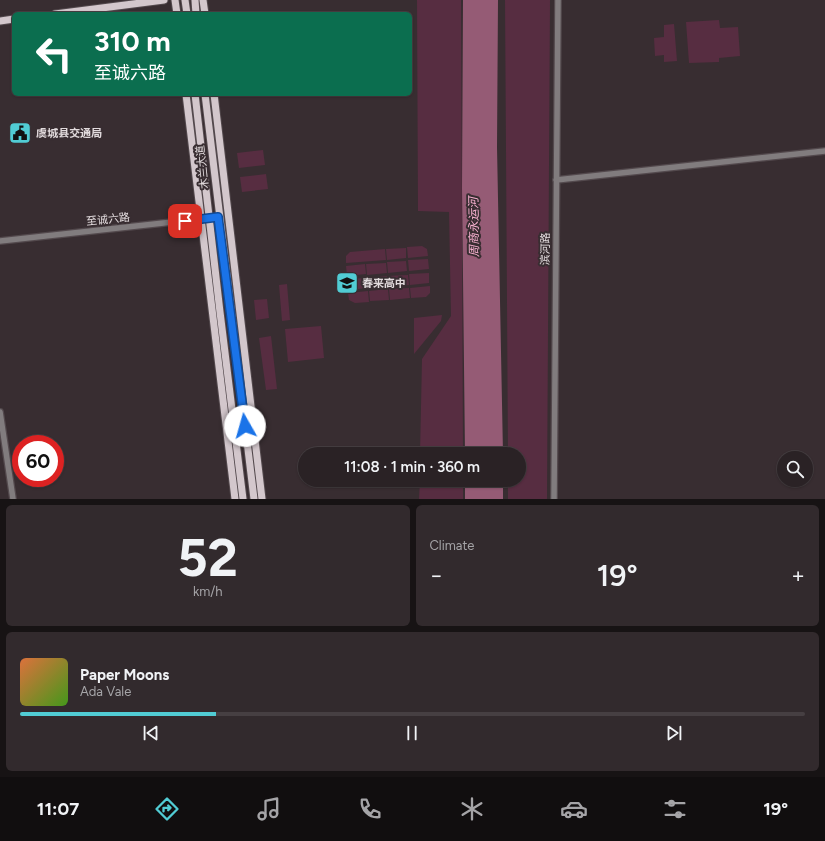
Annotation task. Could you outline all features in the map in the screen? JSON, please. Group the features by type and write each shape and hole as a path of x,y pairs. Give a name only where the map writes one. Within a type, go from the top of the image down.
{"main road":[{"path":"71,12 164,0"},
{"path":"175,0 176,12"},
{"path":"185,0 187,12"},
{"path":"194,0 196,12"},
{"path":"203,0 205,12"},
{"path":"0,21 12,19"},
{"path":"186,96 235,499"},
{"name":"木兰大道","path":"196,96 209,218 243,499"},
{"name":"木兰大道","path":"205,96 218,217 254,499"},
{"path":"214,96 262,499"}],"street":[{"name":"滨河路","path":"554,499 558,0"},
{"path":"556,180 825,151"},
{"name":"至诚六路","path":"0,241 218,217"},
{"path":"0,412 13,499"}],"shaded area":[{"path":"417,0 461,0 463,447 420,447 422,359 451,316 449,212 418,211"},
{"path":"505,0 550,0 547,499 508,499 508,487 526,487 526,447 508,447"},
{"path":"719,20 720,28 738,27 740,56 719,58 719,62 689,63 686,22"},
{"path":"674,24 677,61 664,62 664,55 655,56 654,38 664,37 664,25"},
{"path":"263,150 265,165 239,168 237,153"},
{"path":"266,174 268,189 242,192 240,177"},
{"path":"422,246 427,249 428,256 408,258 407,247"},
{"path":"406,248 406,258 387,260 386,249"},
{"path":"385,249 386,260 346,263 346,256 350,252"},
{"path":"428,259 429,269 409,271 408,260"},
{"path":"406,261 407,271 388,273 387,262"},
{"path":"386,263 387,273 367,275 366,264"},
{"path":"365,264 366,274 347,276 346,266"},
{"path":"429,273 429,283 410,285 409,274"},
{"path":"408,275 409,285 389,287 388,276"},
{"path":"387,276 388,287 368,289 367,278"},
{"path":"366,278 367,288 348,290 347,279"},
{"path":"287,284 290,320 282,321 279,285"},
{"path":"430,286 430,293 426,297 411,298 410,288"},
{"path":"409,288 410,298 390,300 389,289"},
{"path":"388,289 389,300 370,301 369,291"},
{"path":"368,291 369,302 355,303 349,300 348,293"},
{"path":"267,299 269,318 256,320 254,300"},
{"path":"442,315 441,321 414,354 414,318"},
{"path":"321,326 324,358 288,362 285,329"},
{"path":"271,336 277,389 266,390 259,338"},
{"path":"420,487 463,487 463,499 419,499"}],"water":[{"name":"周商永运河","path":"463,0 498,0 497,147 503,447 465,447 462,188"},
{"path":"465,487 503,487 503,499 465,499"}],"place":[{"name":"虞城县交通局","path":"20,133"},
{"name":"春来高中","path":"347,283"}],"route":[{"path":"185,221 218,217 245,426"}]}
